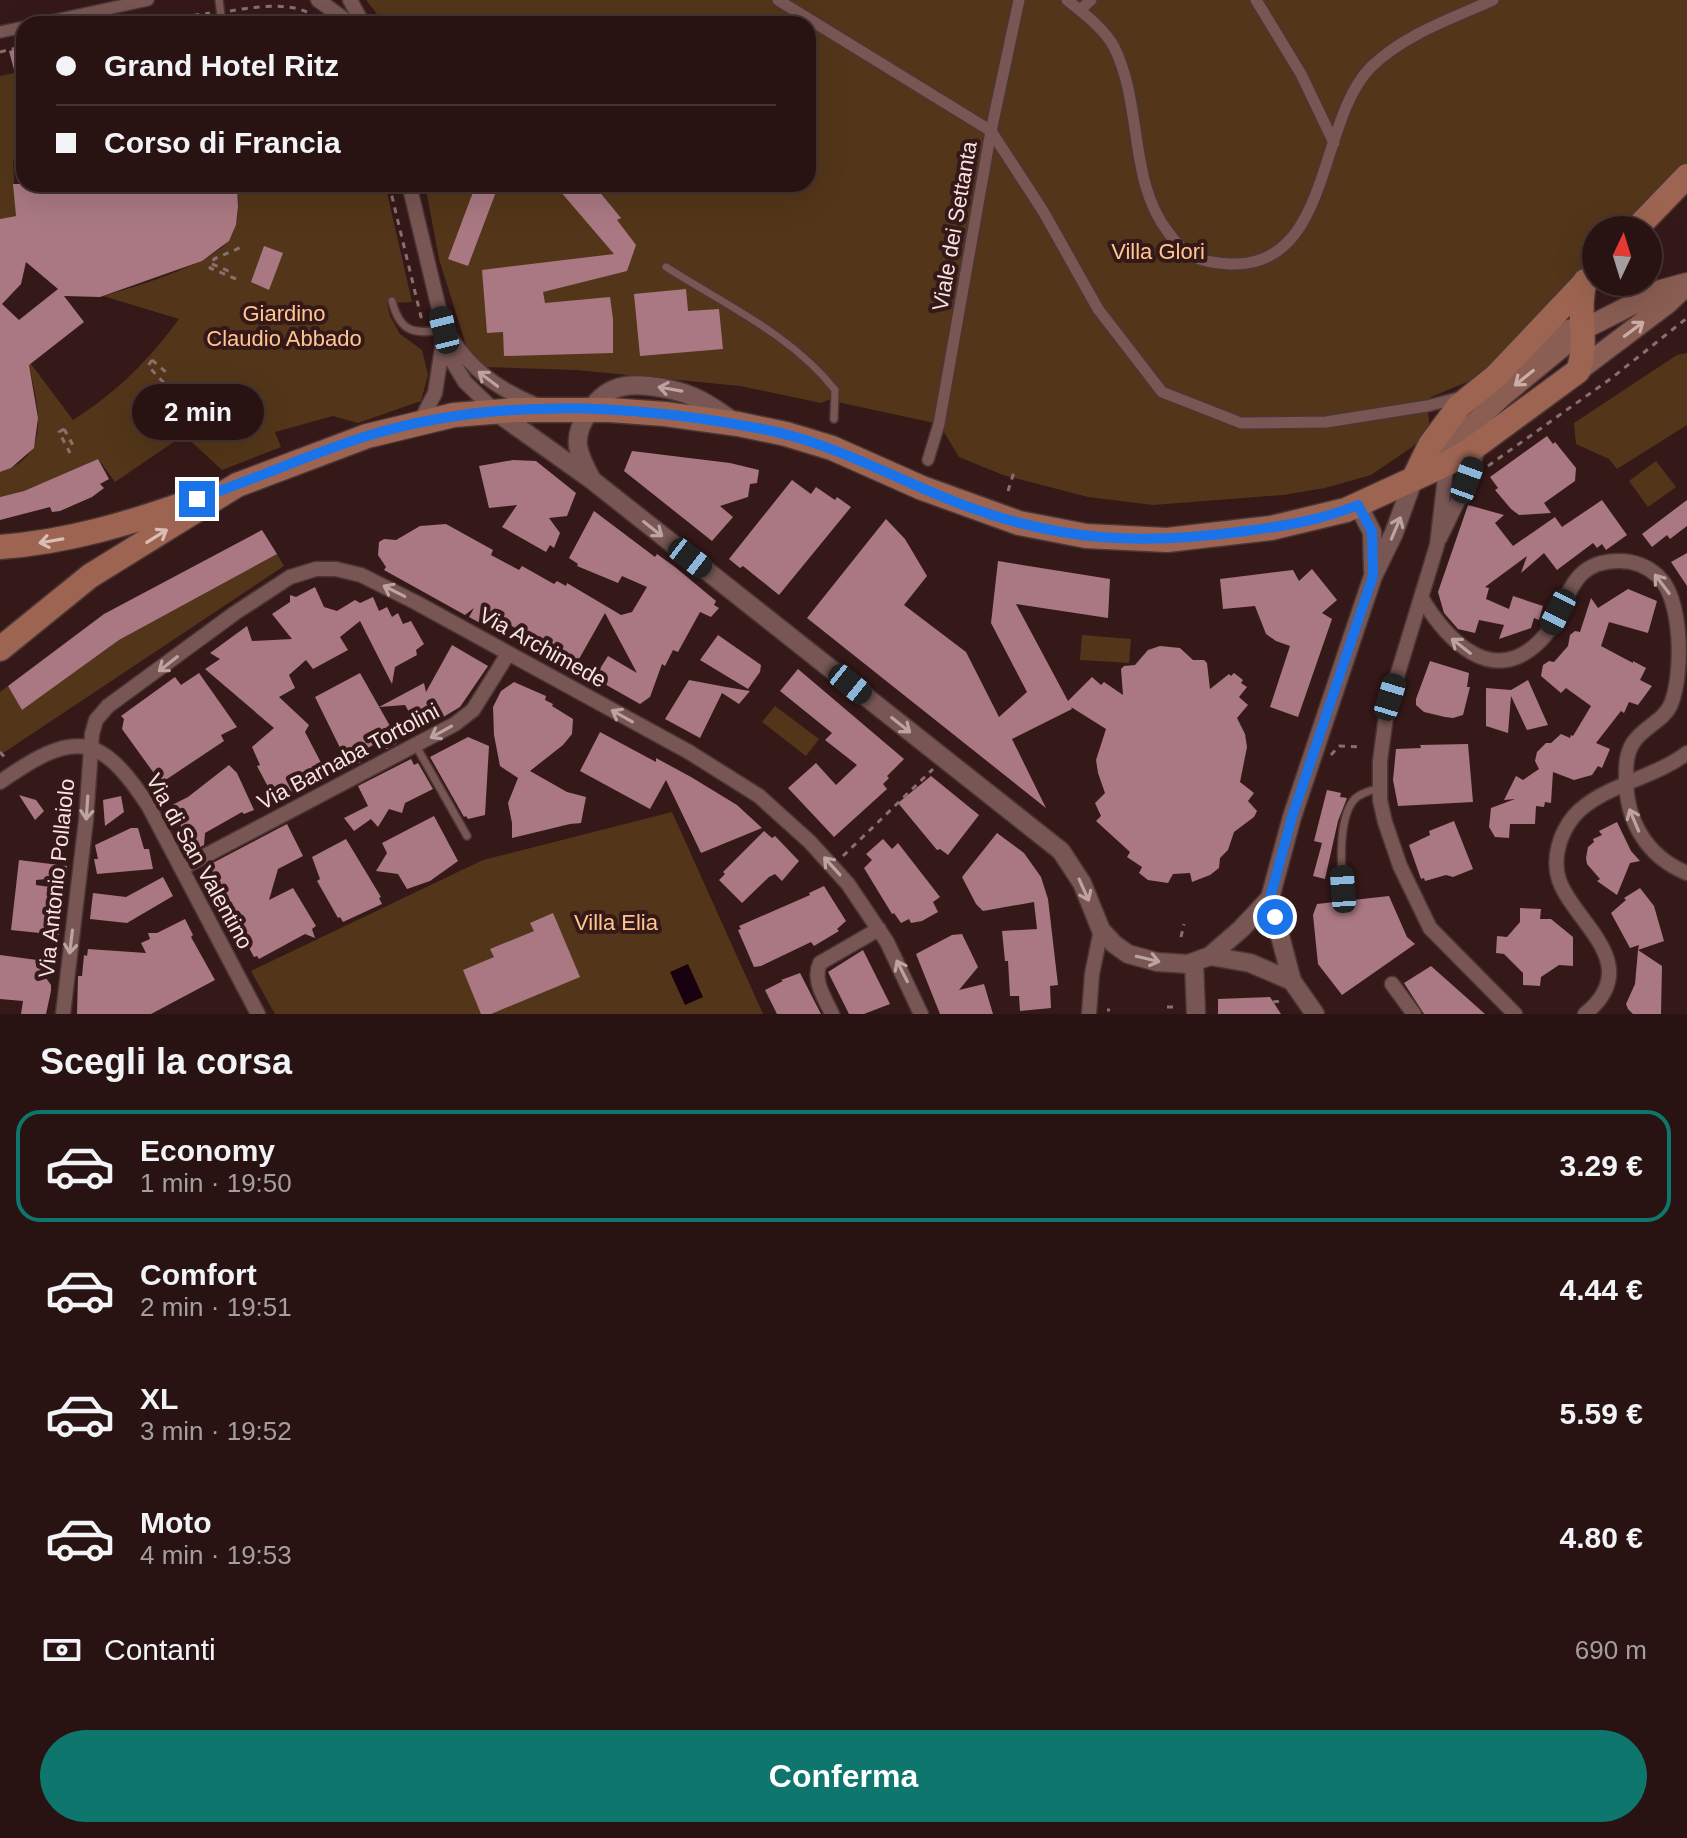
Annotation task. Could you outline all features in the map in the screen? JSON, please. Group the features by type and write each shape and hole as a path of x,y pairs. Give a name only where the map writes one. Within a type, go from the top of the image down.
{"main road":[{"path":"1648,216 1687,176"},
{"path":"1414,478 1425,453 1462,450 1505,394 1584,329 1661,290 1687,284"},
{"path":"0,547 39,544 102,531 347,443 420,422 495,411 547,410 665,414 786,434 832,448 922,488 1001,518 1086,536 1132,540 1200,537 1284,525 1358,505 1462,450 1578,371 1668,303 1687,284"},
{"path":"1496,376 1582,285"},
{"path":"1578,371 1583,356 1582,295"},
{"path":"1462,450 1471,395 1563,330 1584,329"},
{"path":"0,630 237,485"},
{"path":"0,649 90,576"}],"street":[{"path":"74,16 148,0"},
{"path":"318,0 340,16"},
{"path":"778,0 804,16"},
{"name":"Viale dei Settanta","path":"928,460 939,424 991,131 1019,0"},
{"path":"1067,0 1113,45 1127,84 1147,191 1161,223 1181,251 1206,263 1241,264 1266,258 1290,242 1316,194 1355,88 1370,68 1404,40 1493,0"},
{"path":"1080,10 1091,0"},
{"path":"1256,0 1301,74 1334,143"},
{"path":"816,23 991,131 1043,211 1098,309 1162,392 1241,423 1326,422 1427,406 1471,395"},
{"path":"411,192 451,359 459,374 495,411 592,480 1054,846 1073,868 1101,930 1114,944 1134,956 1173,964 1202,959 1250,963 1292,981"},
{"path":"444,330 484,377 505,391 547,410"},
{"path":"420,422 438,385 444,330"},
{"path":"590,410 581,423 576,441 578,453 592,480"},
{"path":"1462,450 1437,545 1387,709 1379,788 1395,854 1430,928 1515,1014"},
{"path":"1437,545 1464,488 1462,450"},
{"path":"1196,1014 1202,959 1241,929 1270,898 1292,817 1373,576 1394,533 1414,478"},
{"path":"1358,505 1372,532 1373,576"},
{"path":"1421,597 1434,618 1461,648 1480,657 1505,659 1517,656 1539,642 1549,631 1575,580 1595,564 1612,561 1636,563 1659,576 1670,594 1675,616 1677,684 1670,708 1642,732 1631,747 1626,766 1626,785 1629,812 1645,842 1667,864 1687,873"},
{"name":"Via Archimede","path":"91,746 96,720 108,706 246,605 302,572 336,569 368,578 696,756 759,796 833,865 879,929 921,1014"},
{"name":"Via Barnaba Tortolini","path":"182,868 416,746 470,714 508,654"},
{"path":"0,782 55,750 73,745 91,746"},
{"name":"Via di San Valentino","path":"91,746 105,755 133,784 149,807 258,1014"},
{"name":"Via Antonio Pollaiolo","path":"63,1014 86,820 91,746"},
{"path":"1585,1014 1603,990 1607,959 1602,945 1561,885 1557,858 1562,835 1579,811 1687,753"},
{"path":"1270,898 1292,981 1315,1014"},
{"path":"832,1014 818,982 818,968 827,957 879,929"},
{"path":"1089,1014 1092,974 1101,930"},
{"path":"1392,984 1414,1014"}],"lane":[{"path":"666,267 792,346 821,371 835,390 834,419"},
{"path":"392,301 403,326 425,332 444,330"},
{"path":"416,746 467,836"},
{"path":"1343,889 1340,851 1350,805 1357,796 1379,788"}],"path":[{"path":"391,192 425,332"},
{"path":"236,279 210,268 219,256 244,246"},
{"path":"212,264 233,273"},
{"path":"1462,450 1613,377 1687,318"},
{"path":"165,384 148,366 152,360 167,373"},
{"path":"70,453 59,432 64,429 74,447"},
{"path":"1008,491 1014,472"},
{"path":"1326,761 1339,746 1362,747"},
{"path":"840,858 943,759"},
{"path":"1181,937 1184,924"},
{"path":"1273,1002 1280,1001"},
{"path":"1167,1007 1175,1007"}],"green space":[{"name":"Villa Glori","path":"366,0 1687,0 1687,165 1641,216 1582,216 1582,281 1565,302 1481,376 1431,397 1427,406 1430,428 1412,447 1371,475 1325,488 1283,495 1153,505 1088,497 1003,475 959,457 939,424 828,400 821,403 740,386 577,370 484,367 466,345 439,259 426,192 816,192 816,16 379,16"},
{"path":"16,73 16,156 13,162 16,216 0,219 0,76"},
{"name":"Giardino Claudio Abbado","path":"237,192 387,192 412,302 387,303 400,334 422,350 428,375 421,401 358,423 333,416 275,432 281,447 222,470 184,435 115,482 98,459 24,491 0,497 0,472 18,464 36,440 37,410 28,360 73,420 89,410 144,362 179,319 103,296 170,274 220,249 235,227"},
{"path":"1687,353 1687,425 1617,469 1609,459 1576,444 1574,423 1677,355"},
{"path":"1656,461 1676,487 1648,507 1629,481"},
{"path":"277,554 284,566 0,755 0,692 8,686 23,709 119,640"},
{"path":"1082,635 1131,639 1129,663 1080,660"},
{"path":"775,706 819,739 806,756 762,722"},
{"name":"Villa Elia","path":"672,812 763,1014 275,1014 251,971 483,860"}],"shaded area":[{"path":"688,964 703,997 685,1005 670,972"}],"building":[{"path":"16,49 16,77 9,51"},
{"path":"13,184 16,184 16,192 237,192 236,225 229,241 202,261 100,297 64,296 84,322 29,365 38,418 34,448 11,468 0,472 0,219 16,216","holes":["26,262 58,289 19,320 2,304 21,284"]},
{"path":"473,192 496,192 468,266 448,259"},
{"path":"561,192 600,192 621,218 617,220 636,245 627,271 543,292 545,303 610,297 613,353 504,356 503,332 487,333 482,270 614,254"},
{"path":"264,246 283,253 269,290 251,282"},
{"path":"686,289 688,311 719,309 723,349 640,356 634,294"},
{"path":"1547,436 1576,468 1575,481 1544,503 1551,513 1519,515 1495,490 1498,488 1490,477"},
{"path":"632,451 730,463 759,470 757,483 750,484 748,497 720,506 733,517 712,541 624,471"},
{"path":"98,459 109,479 100,484 104,488 92,497 60,511 52,512 50,507 0,520 0,497 24,491"},
{"path":"513,460 536,461 576,493 567,516 549,518 560,533 554,548 550,545 546,552 502,527 517,505 489,508 479,466"},
{"path":"792,480 811,494 816,487 851,507 779,595 743,566 740,568 729,559"},
{"path":"1602,500 1627,535 1606,550 1602,544 1597,548 1593,543 1557,570 1544,553 1521,573 1527,556 1485,587 1489,588 1486,599 1509,609 1513,596 1543,606 1539,620 1534,618 1531,628 1499,639 1504,625 1479,620 1475,633 1458,629 1444,613 1438,592 1468,505 1504,515 1495,523 1513,546 1555,517 1562,527"},
{"path":"1687,500 1687,526 1670,539 1667,535 1652,547 1642,534"},
{"path":"594,511 655,557 657,554 675,567 716,601 714,605 719,608 711,617 700,612 678,652 673,650 665,666 662,664 650,697 640,704 594,678 608,656 637,673 605,613 579,659 574,662 569,659 567,662 508,624 502,635 469,617 474,608 465,615 384,570 386,567 378,555 379,542 384,539 396,540 420,526 446,524 493,550 491,555 519,570 522,566 554,584 557,581 566,586 567,583 621,615 632,612 647,587 622,576 618,583 577,566 569,558"},
{"path":"886,519 905,539 927,576 904,605 966,652 999,717 1027,692 991,623 998,561 1110,579 1108,618 1016,604 1068,701 1092,677 1123,695 1121,669 1135,665 1148,650 1160,646 1180,648 1193,660 1204,660 1210,689 1229,674 1234,673 1243,680 1241,683 1247,687 1239,697 1248,705 1237,718 1247,747 1240,782 1254,793 1248,801 1257,811 1254,817 1234,832 1228,850 1220,858 1219,868 1192,882 1190,873 1173,874 1168,883 1148,880 1139,873 1142,867 1127,857 1130,852 1096,821 1101,816 1095,803 1105,793 1096,760 1106,729 1071,707 1012,739 1046,808 807,618"},
{"path":"262,530 277,554 119,640 22,710 8,686 104,614"},
{"path":"1687,553 1687,586 1671,562"},
{"path":"1312,569 1337,600 1322,613 1332,619 1298,717 1270,707 1290,646 1266,634 1255,606 1223,609 1220,579 1293,570 1299,581"},
{"path":"315,587 324,607 337,611 355,600 360,603 373,597 379,611 387,607 392,617 398,613 403,624 411,621 424,644 416,650 417,655 395,667 392,684 360,621 340,637 348,650 313,669 306,660 289,675 295,688 279,697 309,725 305,732 328,776 275,800 257,766 260,765 252,747 274,728 205,669 220,659 210,653 247,626 252,641 292,639 272,614 290,602 290,595 296,597"},
{"path":"1628,589 1657,601 1648,633 1609,622 1601,646 1646,668 1640,680 1652,686 1638,705 1629,702 1624,713 1621,711 1596,743 1610,749 1602,768 1598,766 1592,775 1574,780 1553,772 1551,803 1545,802 1544,807 1536,806 1535,824 1510,824 1509,838 1495,837 1489,827 1491,808 1515,799 1504,800 1516,776 1523,780 1539,769 1535,761 1537,752 1561,734 1570,738 1573,736 1591,706 1566,688 1561,693 1541,676 1543,665 1554,662 1568,646 1570,635 1580,632 1591,598 1598,608"},
{"path":"718,635 761,665 760,672 748,689 700,660"},
{"path":"452,645 488,666 460,707 420,731 405,705 379,707 424,683 426,692"},
{"path":"1430,661 1469,673 1467,687 1470,687 1463,715 1445,717 1424,712 1416,705"},
{"path":"798,669 904,759 887,776 889,778 883,784 887,789 834,837 788,788 816,763 836,785 857,765 825,740 832,733 780,691"},
{"path":"199,673 237,727 221,735 224,741 161,783 122,729 124,719 121,716 175,677 181,685"},
{"path":"360,673 399,742 387,749 377,743 362,751 361,762 350,768 315,697"},
{"path":"689,680 750,691 739,704 722,693 700,738 665,719"},
{"path":"1528,680 1548,725 1527,730 1511,696 1508,733 1486,726 1486,688 1511,690"},
{"path":"514,682 546,696 545,700 552,706 573,719 572,734 563,745 530,771 567,792 586,797 581,823 512,838 508,803 518,778 500,766 493,707 501,691"},
{"path":"600,732 691,777 737,805 762,828 701,853 666,780 650,809 580,771"},
{"path":"468,737 489,746 485,815 468,819 430,757"},
{"path":"1468,744 1473,802 1398,806 1393,780 1396,749"},
{"path":"411,759 414,765 418,763 433,789 405,803 402,813 389,809 378,827 371,819 354,831 344,818 368,806 358,786"},
{"path":"229,765 237,773 254,810 242,812 205,833 204,845 194,850 170,806 188,797"},
{"path":"931,776 979,815 948,855 937,850 898,803"},
{"path":"1327,790 1341,793 1340,797 1347,798 1338,821 1325,879 1313,876 1322,843 1314,841"},
{"path":"19,795 36,800 44,811 35,820"},
{"path":"121,796 124,812 105,826 103,800"},
{"path":"434,816 458,861 430,881 407,889 398,874 376,871 387,853 382,843"},
{"path":"1454,821 1473,869 1453,877 1446,875 1425,881 1421,879 1409,845 1430,835 1429,831"},
{"path":"1617,822 1631,851 1640,861 1630,863 1617,895 1597,881 1600,879 1587,864 1586,858 1593,839 1602,835 1599,831"},
{"path":"287,824 303,856 278,869 269,900 293,888 316,926 312,929 315,938 305,934 259,959 254,957 235,922 240,920 227,898 220,901 203,868"},
{"path":"131,828 138,828 144,849 149,849 153,869 97,874 95,845"},
{"path":"764,831 772,838 775,836 799,861 782,881 775,874 769,877 742,903 719,880 725,874 723,872"},
{"path":"997,833 1024,853 1041,877 1048,899 1058,985 1050,986 1051,1008 1020,1011 1019,996 1010,996 1002,931 1037,929 1034,902 983,911 962,877"},
{"path":"346,839 381,897 382,904 343,922 317,881 320,879 312,857"},
{"path":"883,839 892,849 898,843 940,897 933,902 938,912 911,923 909,919 901,923 892,914 864,868 872,860 866,854"},
{"path":"19,860 67,866 66,877 36,880 36,885 64,889 59,935 11,930"},
{"path":"163,877 173,896 127,923 90,919 93,893 126,897"},
{"path":"824,886 846,921 837,929 839,931 814,946 811,942 754,967 739,926"},
{"path":"1640,888 1654,906 1664,941 1638,950 1639,945 1630,948 1611,913 1626,900 1624,898"},
{"path":"1389,896 1407,937 1415,944 1342,995 1318,964 1313,915 1317,904"},
{"path":"1520,908 1541,909 1540,919 1551,919 1573,937 1573,966 1559,965 1541,977 1540,986 1523,985 1523,973 1504,954 1496,953 1497,936 1507,937 1520,922"},
{"path":"553,913 580,977 491,1014 481,1014 463,970 494,957 490,949 534,931 530,923"},
{"path":"185,919 193,935 191,937 215,980 151,1014 77,1014 78,976 82,976 84,955 87,956 88,949 146,953 141,943 150,939 148,933 157,933"},
{"path":"962,934 978,967 959,990 984,984 993,1014 940,1014 916,954 952,935"},
{"path":"863,950 890,1004 864,1014 849,1014 828,972"},
{"path":"1638,950 1662,966 1661,1014 1633,1014 1626,1004 1635,984"},
{"path":"0,955 52,962 52,973 46,978 51,991 46,1014 21,1014 23,1001 0,999"},
{"path":"1431,966 1485,1014 1424,1014 1404,983"},
{"path":"800,973 821,1014 777,1014 765,990"},
{"path":"1270,997 1281,1014 1218,1014 1218,999"}],"route":[{"path":"197,499 367,436 420,422 469,412 561,409 665,414 786,434 846,454 922,488 1001,518 1086,536 1132,540 1200,537 1284,525 1358,505 1373,536 1373,576 1292,817 1270,898 1275,917"}]}
